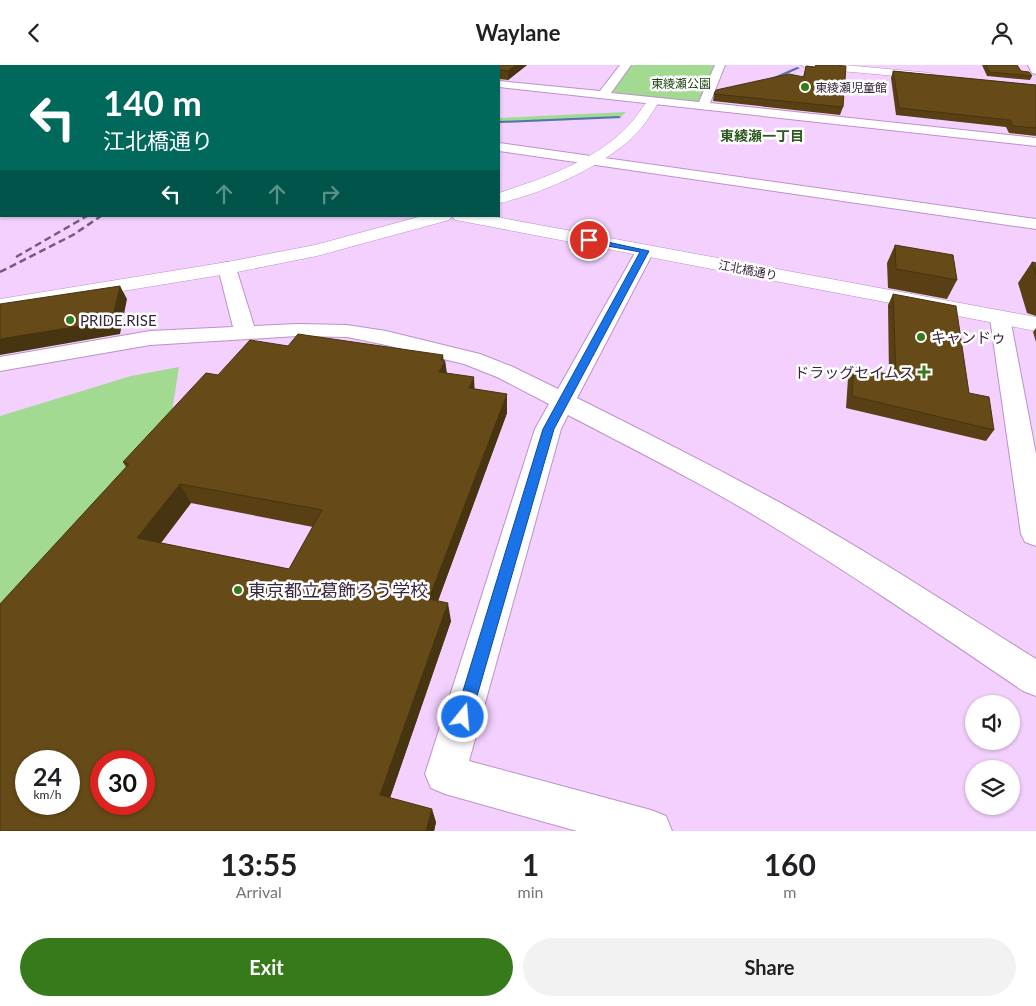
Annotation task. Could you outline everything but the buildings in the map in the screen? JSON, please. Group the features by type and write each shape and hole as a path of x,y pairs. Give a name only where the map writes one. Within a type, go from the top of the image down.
{"street":[{"path":"603,95 626,65"},
{"path":"703,106 720,65"},
{"path":"807,65 947,78"},
{"path":"1033,65 1036,71"},
{"path":"500,84 1036,142"},
{"path":"500,198 551,179 590,160 629,132 653,102"},
{"path":"500,147 1036,224"},
{"path":"0,305 227,268 316,250 439,217"},
{"name":"江北橋通り","path":"466,217 1036,325"},
{"path":"645,251 548,429 445,774 651,831"},
{"path":"227,268 245,332"},
{"path":"1000,318 1030,464 1036,534"},
{"path":"0,364 150,338 297,330 347,331 386,338 472,359 505,372 662,452 776,515 872,573 1036,679"}],"green space":[{"name":"東綾瀬公園","path":"632,65 714,65 699,101 693,103 611,92"},
{"path":"626,112 620,118 500,123 500,118"},
{"path":"179,367 165,455 0,643 0,416 131,376"}],"waterway":[{"path":"769,80 798,68"},
{"path":"500,122 619,117"}],"railway":[{"path":"16,257 85,217"},
{"path":"0,272 73,235 100,217"}],"place":[{"name":"東綾瀬児童館","path":"805,87"},
{"name":"PRIDE.RISE","path":"70,320"},
{"name":"キャンドゥ","path":"921,337"},
{"name":"ドラッグセイムス","path":"924,372"},
{"name":"東京都立葛飾ろう学校","path":"238,590"}],"district":[{"name":"東綾瀬一丁目","path":"762,135"}],"route":[{"path":"463,717 548,429 645,251 589,240"}]}
